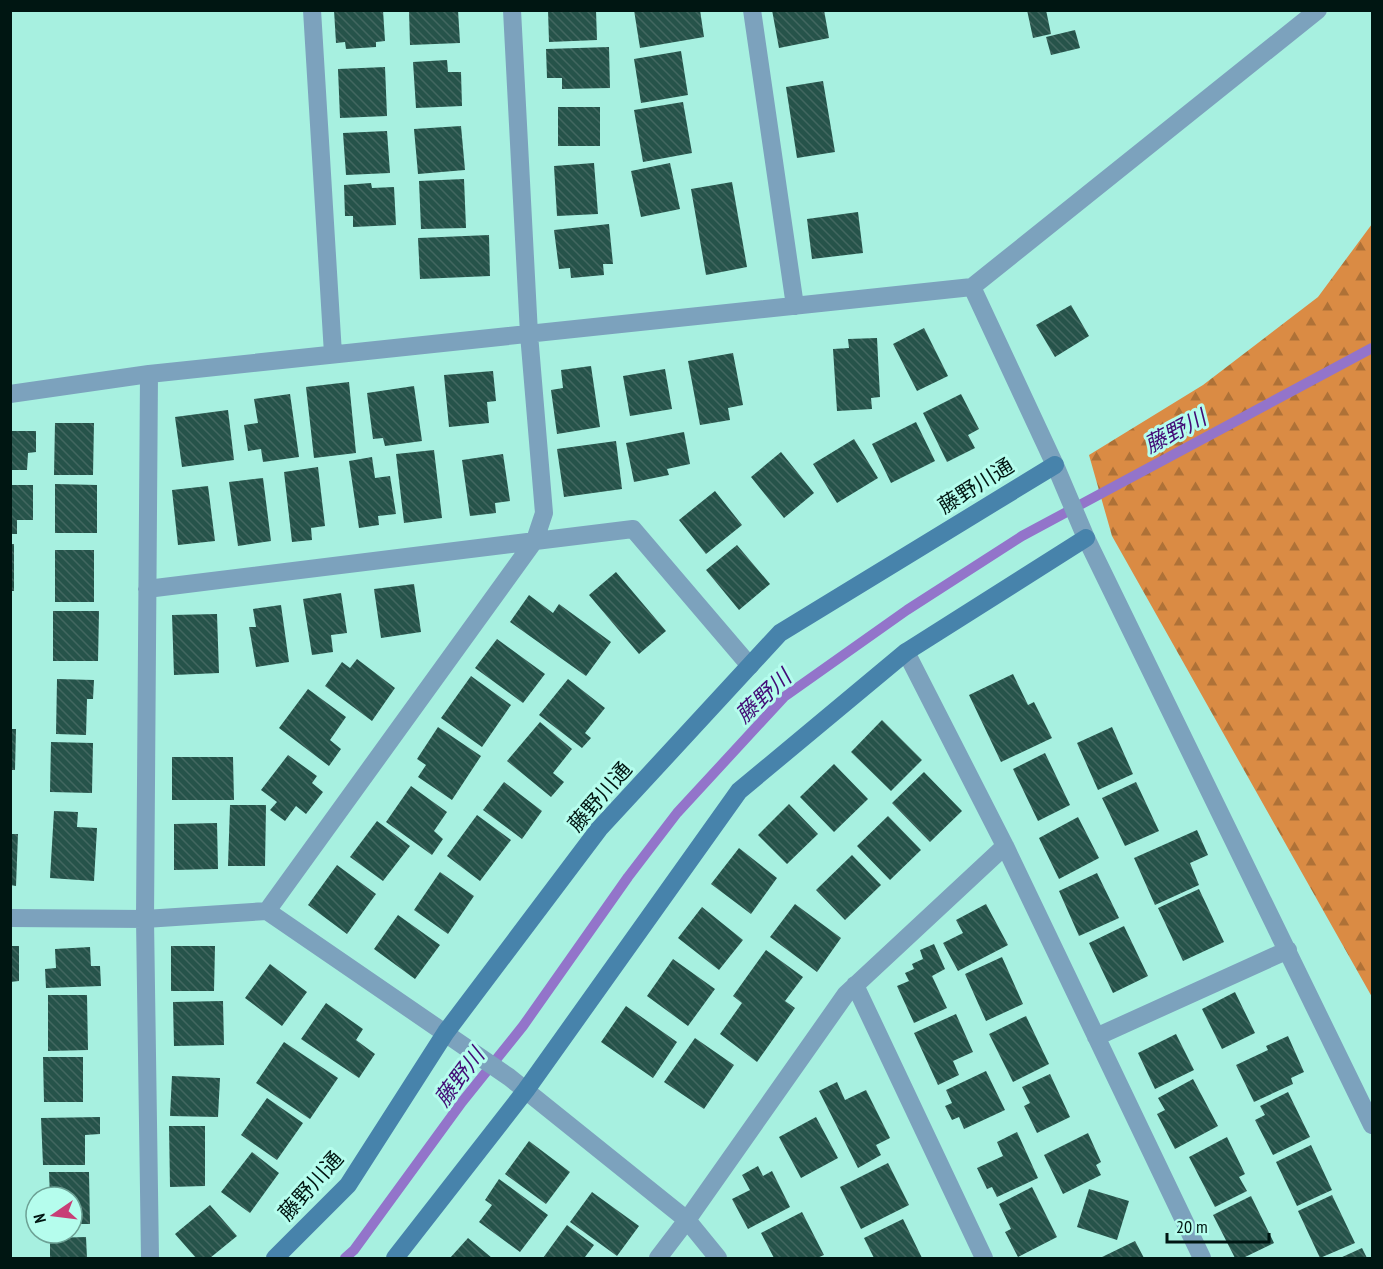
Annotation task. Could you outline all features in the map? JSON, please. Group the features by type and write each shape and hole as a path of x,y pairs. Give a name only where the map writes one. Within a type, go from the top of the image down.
{"street":[{"path":"312,10 333,354"},
{"path":"267,911 535,540 544,513 529,334 512,10"},
{"path":"752,10 795,306"},
{"path":"10,394 149,374 972,287 1318,10"},
{"path":"972,287 1055,465 1086,538 1372,1125"},
{"path":"149,374 145,919 150,1258"},
{"name":"藤野川通","path":"275,1258 348,1185 446,1032 599,829 780,633 1055,465"},
{"path":"147,589 633,529 750,666"},
{"path":"395,1258 526,1090 739,791 906,652 1086,538"},
{"path":"906,652 1005,846 1202,1258"},
{"path":"658,1258 846,994 1005,846"},
{"path":"10,918 145,919 267,911 462,1043 526,1090 687,1220 718,1258"},
{"path":"1096,1037 1288,950"},
{"path":"855,985 984,1258"}],"green space":[{"path":"1372,224 1372,997 1112,536 1089,455 1203,385 1318,297"}],"building":[{"path":"334,10 383,10 385,41 376,42 376,47 346,49 345,42 336,43"},
{"path":"409,10 458,10 460,43 410,45"},
{"path":"548,10 596,10 597,40 549,42"},
{"path":"634,10 700,10 704,37 640,48"},
{"path":"772,10 824,10 829,38 779,48"},
{"path":"1027,10 1046,10 1051,34 1033,38"},
{"path":"1075,30 1080,48 1051,55 1046,37"},
{"path":"609,47 610,88 562,89 562,78 547,78 546,49"},
{"path":"681,51 688,95 641,103 634,59"},
{"path":"447,60 448,72 461,72 462,106 416,108 413,62"},
{"path":"385,67 387,116 340,118 338,69"},
{"path":"823,81 835,152 797,158 786,87"},
{"path":"683,102 692,153 643,162 634,110"},
{"path":"558,107 600,107 600,146 558,146"},
{"path":"461,126 465,170 418,174 414,129"},
{"path":"387,131 390,173 346,175 343,133"},
{"path":"594,163 598,214 557,216 554,166"},
{"path":"670,163 680,209 641,217 631,171"},
{"path":"464,179 466,228 421,229 419,181"},
{"path":"732,182 747,267 706,275 691,189"},
{"path":"371,183 372,188 394,187 396,225 353,227 353,216 345,216 344,185"},
{"path":"858,212 863,253 812,259 807,219"},
{"path":"609,224 613,264 603,264 604,275 571,278 570,268 559,269 554,230"},
{"path":"489,235 490,276 420,279 418,238"},
{"path":"1071,305 1089,336 1055,357 1036,325"},
{"path":"924,328 948,376 917,391 893,344"},
{"path":"877,338 880,397 871,398 872,409 837,411 833,349 849,348 848,339"},
{"path":"733,353 743,405 728,408 730,420 700,425 688,361"},
{"path":"591,366 600,427 557,434 551,390 563,388 561,370"},
{"path":"665,369 672,409 630,416 623,376"},
{"path":"493,371 496,401 487,402 489,423 449,427 444,375"},
{"path":"349,382 356,453 314,458 306,387"},
{"path":"414,386 422,441 385,446 383,438 373,439 367,393"},
{"path":"290,394 299,457 263,462 261,449 248,451 244,425 258,423 254,399"},
{"path":"961,394 979,429 968,435 975,448 947,462 923,413"},
{"path":"228,410 234,460 182,467 175,417"},
{"path":"916,422 935,461 891,483 872,444"},
{"path":"55,423 94,423 93,475 54,475"},
{"path":"10,431 36,431 36,452 28,453 27,470 10,470"},
{"path":"684,432 690,464 667,469 669,475 634,482 626,443"},
{"path":"854,439 878,478 837,503 813,464"},
{"path":"616,441 622,489 564,497 557,449"},
{"path":"434,450 442,518 404,523 396,454"},
{"path":"781,452 814,493 784,518 751,477"},
{"path":"503,454 510,501 495,503 496,513 470,516 462,460"},
{"path":"372,457 375,478 390,476 396,514 378,516 379,525 359,528 349,461"},
{"path":"318,467 325,526 311,528 312,540 292,542 284,472"},
{"path":"263,478 271,541 238,546 229,482"},
{"path":"55,484 97,485 97,533 55,533"},
{"path":"10,485 33,485 33,520 17,520 17,534 10,534"},
{"path":"208,486 215,541 178,545 172,490"},
{"path":"715,491 742,525 706,554 679,520"},
{"path":"10,544 14,544 14,591 10,591"},
{"path":"737,545 770,584 739,610 706,570"},
{"path":"55,550 94,550 94,602 55,602"},
{"path":"616,572 666,631 639,654 589,595"},
{"path":"414,584 421,632 381,638 374,589"},
{"path":"341,593 347,633 331,635 333,652 312,655 303,599"},
{"path":"529,595 553,613 559,604 611,642 586,676 510,622"},
{"path":"281,605 289,662 256,667 249,627 256,627 253,609"},
{"path":"53,611 99,611 98,661 53,661"},
{"path":"217,614 219,673 174,675 172,615"},
{"path":"497,639 545,674 523,703 475,668"},
{"path":"357,659 395,688 372,721 325,686 342,662 350,668"},
{"path":"1013,674 1028,705 1034,702 1052,738 1001,762 969,695"},
{"path":"471,676 511,705 482,747 441,718"},
{"path":"57,679 94,680 93,699 87,699 86,735 56,734"},
{"path":"568,679 605,708 585,733 591,738 582,748 539,715"},
{"path":"308,689 346,717 330,740 341,749 329,766 279,728"},
{"path":"882,720 922,760 891,791 851,752"},
{"path":"540,722 572,749 553,773 564,782 551,797 507,761"},
{"path":"438,727 481,756 452,800 418,777 426,765 417,759"},
{"path":"1112,727 1133,774 1098,790 1077,743"},
{"path":"10,729 16,729 15,770 10,770"},
{"path":"51,742 93,743 92,793 50,792"},
{"path":"1045,753 1070,805 1038,821 1013,769"},
{"path":"288,755 317,776 312,783 323,792 306,814 296,806 285,821 270,810 277,802 261,790"},
{"path":"172,757 233,757 234,800 172,800"},
{"path":"834,764 868,799 834,832 800,797"},
{"path":"924,772 962,811 930,842 892,803"},
{"path":"504,782 542,811 522,839 483,810"},
{"path":"1136,782 1159,831 1125,846 1102,798"},
{"path":"411,786 447,812 434,831 443,839 432,855 386,822"},
{"path":"789,804 818,834 787,864 758,835"},
{"path":"230,805 266,805 265,866 228,866"},
{"path":"54,811 78,812 77,827 97,828 94,881 50,878"},
{"path":"477,815 511,840 480,881 447,856"},
{"path":"888,816 921,850 890,880 857,846"},
{"path":"1078,817 1099,858 1059,879 1039,838"},
{"path":"377,821 410,846 383,881 350,857"},
{"path":"217,823 218,869 174,870 174,824"},
{"path":"1197,830 1208,855 1190,863 1199,885 1155,905 1134,858"},
{"path":"10,834 18,834 16,886 10,885"},
{"path":"739,848 777,878 751,914 711,884"},
{"path":"852,855 881,885 845,920 816,890"},
{"path":"337,865 376,894 347,934 308,905"},
{"path":"440,872 474,896 448,934 414,910"},
{"path":"1097,873 1119,918 1079,936 1059,891"},
{"path":"1199,889 1224,942 1183,961 1158,908"},
{"path":"795,904 841,938 817,972 770,937"},
{"path":"986,904 1008,945 958,971 943,943 963,933 956,920"},
{"path":"702,907 743,940 719,970 678,938"},
{"path":"398,915 440,945 415,979 374,949"},
{"path":"1124,926 1148,976 1113,993 1089,943"},
{"path":"934,944 945,969 932,976 947,1008 914,1023 897,986 909,981 905,973 914,969 912,964 923,959 920,950"},
{"path":"10,946 19,946 19,981 10,982"},
{"path":"171,946 215,946 214,991 171,991"},
{"path":"90,947 91,966 100,966 101,986 46,988 45,969 56,968 55,949"},
{"path":"766,950 803,977 785,1001 795,1008 757,1062 720,1034 742,1003 733,996"},
{"path":"1002,957 1023,1004 986,1021 965,974"},
{"path":"673,959 715,989 688,1026 647,996"},
{"path":"270,964 307,992 282,1026 245,998"},
{"path":"1235,992 1255,1033 1222,1049 1202,1009"},
{"path":"48,995 87,995 88,1050 48,1051"},
{"path":"223,1001 224,1045 174,1046 173,1002"},
{"path":"326,1003 363,1029 356,1040 375,1054 359,1078 301,1039"},
{"path":"626,1006 677,1042 653,1078 601,1042"},
{"path":"956,1014 973,1052 953,1061 959,1075 938,1085 914,1033"},
{"path":"1026,1016 1049,1064 1013,1082 989,1034"},
{"path":"1176,1034 1194,1070 1155,1089 1138,1053"},
{"path":"1288,1036 1304,1072 1291,1078 1293,1084 1254,1102 1236,1065 1268,1050 1266,1046"},
{"path":"695,1038 734,1065 704,1109 664,1082"},
{"path":"284,1042 338,1078 310,1119 256,1083"},
{"path":"43,1057 83,1057 83,1102 44,1102"},
{"path":"986,1071 1005,1110 964,1129 959,1117 952,1120 945,1106 952,1103 946,1090"},
{"path":"1050,1074 1070,1117 1037,1133 1024,1106 1030,1103 1022,1087"},
{"path":"172,1076 220,1078 218,1117 170,1116"},
{"path":"1193,1079 1218,1126 1175,1149 1157,1114 1165,1110 1158,1098"},
{"path":"837,1082 845,1100 866,1090 890,1138 876,1145 881,1155 858,1168 819,1091"},
{"path":"1288,1092 1310,1137 1273,1155 1255,1120 1265,1115 1260,1106"},
{"path":"267,1098 303,1123 277,1160 241,1135"},
{"path":"100,1117 100,1134 85,1135 85,1165 43,1165 41,1118"},
{"path":"816,1117 838,1158 801,1178 779,1137"},
{"path":"169,1126 205,1126 205,1186 170,1187"},
{"path":"1017,1132 1038,1178 997,1197 992,1187 987,1189 977,1168 1003,1156 997,1142"},
{"path":"1088,1133 1101,1162 1096,1165 1101,1175 1063,1194 1044,1155"},
{"path":"1227,1137 1245,1174 1239,1177 1247,1191 1215,1207 1189,1157"},
{"path":"529,1141 570,1172 546,1204 505,1174"},
{"path":"1311,1145 1332,1190 1297,1206 1276,1162"},
{"path":"252,1152 279,1173 250,1213 221,1192"},
{"path":"888,1163 909,1205 861,1229 840,1187"},
{"path":"758,1166 763,1176 772,1171 790,1207 748,1229 732,1199 750,1190 742,1175"},
{"path":"49,1172 89,1172 90,1224 84,1224 84,1185 50,1185"},
{"path":"499,1179 548,1215 520,1252 479,1222 492,1205 485,1200"},
{"path":"1032,1187 1057,1237 1018,1257 1005,1232 1011,1229 999,1204"},
{"path":"1089,1189 1129,1201 1117,1240 1077,1227"},
{"path":"592,1192 639,1226 617,1256 570,1222"},
{"path":"1332,1195 1355,1243 1320,1258 1298,1211"},
{"path":"1251,1196 1274,1243 1243,1258 1235,1258 1213,1215"},
{"path":"210,1205 237,1236 210,1258 196,1258 175,1234"},
{"path":"802,1212 824,1255 817,1258 774,1258 761,1233"},
{"path":"903,1219 922,1258 874,1258 864,1238"},
{"path":"567,1225 594,1245 585,1257 587,1258 543,1258"},
{"path":"84,1237 86,1237 87,1258 50,1258 50,1245 84,1245"},
{"path":"468,1238 492,1258 450,1258"},
{"path":"1135,1241 1144,1258 1100,1258"},
{"path":"1362,1248 1367,1258 1340,1258"}],"waterway":[{"name":"藤野川","path":"345,1258 354,1250 462,1102 523,1026 628,877 677,813 784,697 907,610 1022,536 1372,348"}]}
